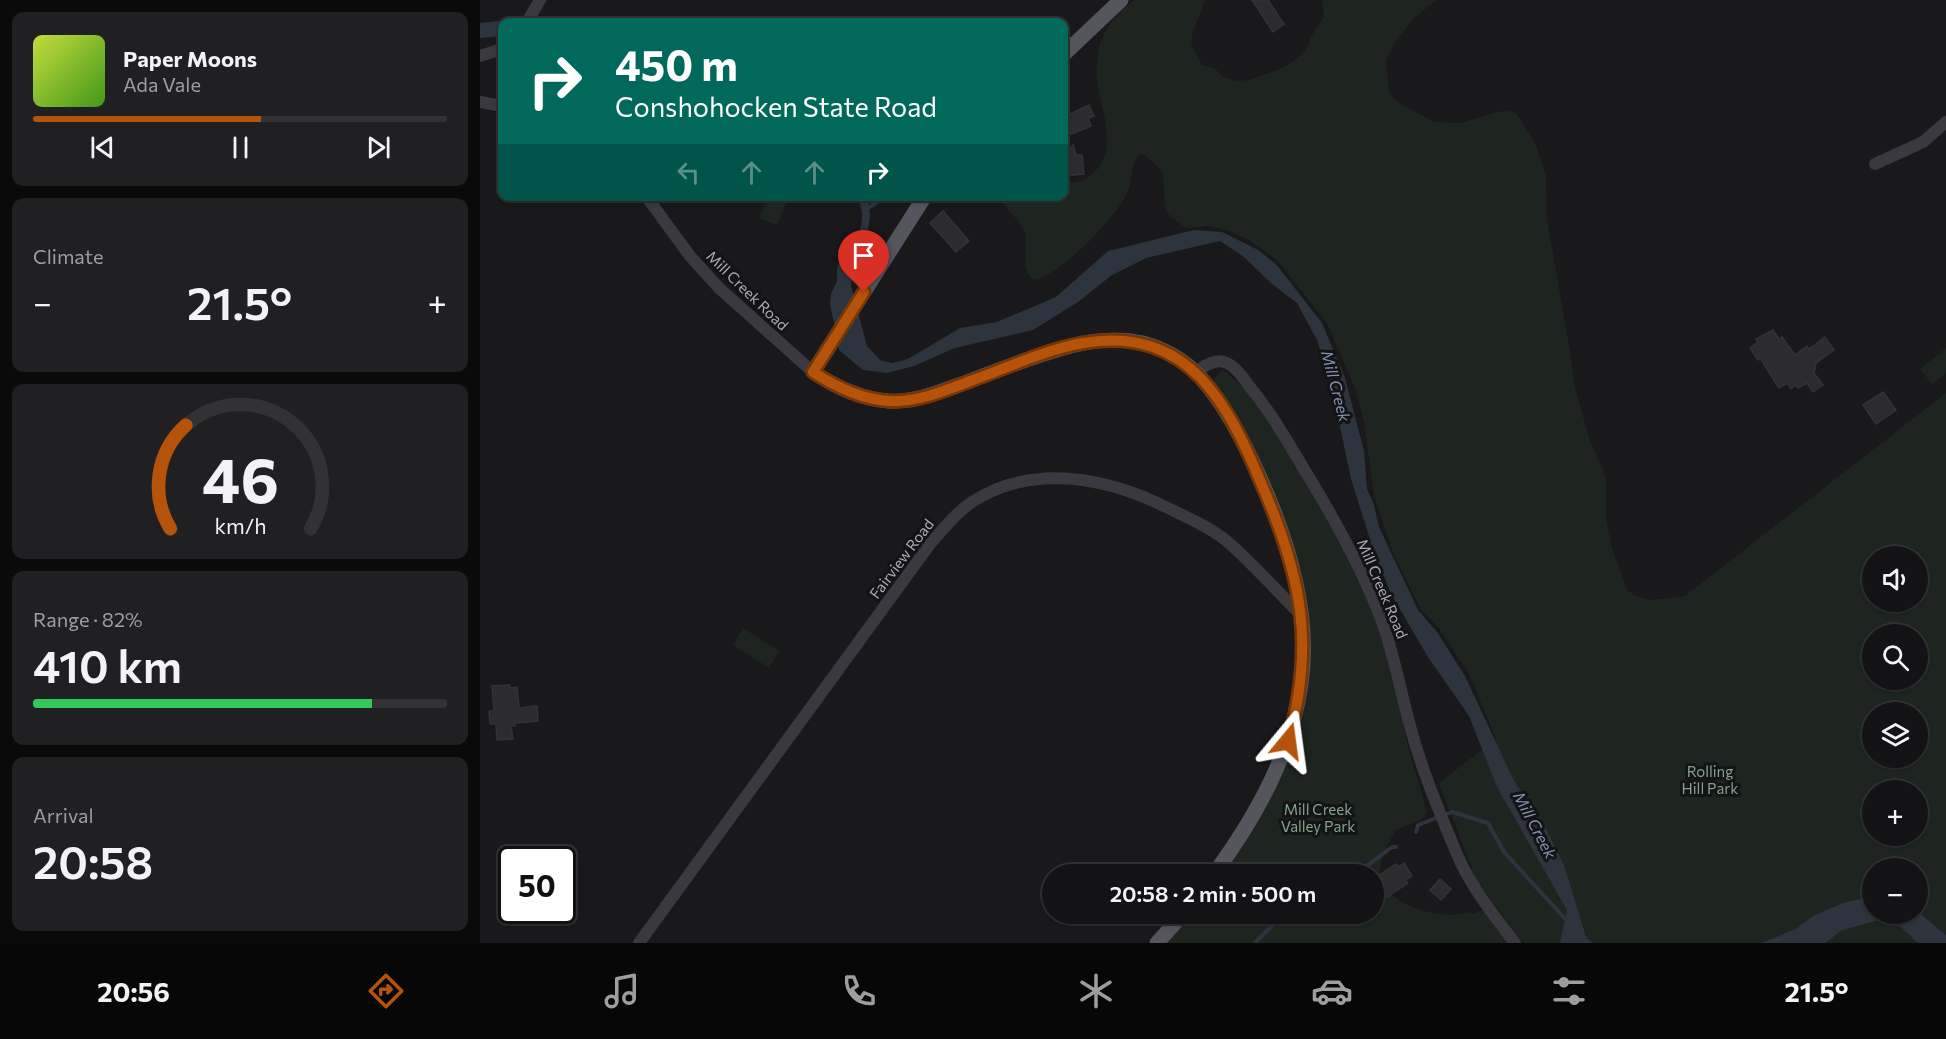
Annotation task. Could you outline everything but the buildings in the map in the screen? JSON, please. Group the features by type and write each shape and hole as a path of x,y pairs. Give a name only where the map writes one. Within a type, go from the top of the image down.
{"main road":[{"path":"1068,50 1121,0"},
{"path":"922,201 813,372 835,386 861,396 904,401 932,395 1061,348 1114,340 1143,343 1183,361 1195,372 1230,418 1263,486 1291,562 1301,615 1302,677 1298,704 1288,741 1262,799 1221,864"},
{"path":"1157,943 1174,924"}],"street":[{"path":"529,18 540,0"},
{"path":"480,56 498,50"},
{"path":"480,102 498,105"},
{"path":"1875,164 1923,142 1946,122"},
{"name":"Mill Creek Road","path":"650,201 690,256 719,288 813,372"},
{"name":"Mill Creek Road","path":"1195,372 1207,364 1221,361 1237,371 1272,416 1325,503 1352,554 1381,618 1397,670 1412,735 1445,824 1471,884 1515,943"},
{"name":"Fairview Road","path":"639,943 930,544 964,508 991,492 1035,480 1080,479 1103,483 1144,496 1198,523 1229,543 1301,615"}],"green space":[{"name":"Rolling Hill Park","path":"1134,0 1205,0 1191,44 1202,65 1214,68 1224,77 1236,81 1249,80 1280,69 1297,59 1307,48 1312,35 1324,17 1322,0 1437,0 1414,18 1394,43 1386,61 1389,91 1401,104 1434,122 1461,123 1498,112 1516,113 1535,142 1546,176 1547,219 1575,388 1590,441 1606,480 1606,519 1612,548 1627,590 1634,595 1651,600 1685,596 1946,393 1946,943 1523,943 1476,879 1439,783 1496,739 1469,674 1438,627 1421,610 1393,553 1374,495 1364,422 1355,388 1328,325 1273,257 1247,239 1229,231 1211,226 1186,228 1168,214 1165,207 1163,175 1145,155 1139,155 1136,159 1128,191 1101,229 1059,268 1034,280 1029,275 1025,263 1024,231 1002,201 1068,201 1068,182 1083,180 1101,164 1106,153 1107,130 1097,81 1097,69 1098,52 1108,27"},
{"path":"765,201 787,201 777,225 759,218"},
{"path":"1946,348 1946,373 1932,384 1920,369"},
{"name":"Mill Creek Valley Park","path":"1223,370 1246,390 1293,459 1361,582 1385,641 1409,750 1427,812 1422,820 1397,830 1381,864 1228,864 1247,838 1309,656 1309,616 1300,572 1251,448 1213,379"},
{"path":"743,628 779,651 769,668 733,645"},
{"name":"Mill Creek Valley Park","path":"1384,883 1387,890 1397,899 1423,911 1451,915 1469,912 1473,914 1483,910 1508,943 1165,943 1181,924 1384,924"}],"water":[{"path":"498,21 498,36 480,38 480,23"},
{"name":"Mill Creek","path":"859,201 868,201 870,215 867,238 853,270 851,286 867,346 880,360 892,363 908,359 960,328 997,322 1056,297 1108,251 1194,230 1222,232 1258,250 1276,264 1322,323 1345,378 1364,451 1367,489 1374,505 1379,527 1418,610 1437,632 1465,676 1514,781 1545,827 1564,865 1586,937 1592,943 1560,943 1567,910 1497,787 1469,716 1428,657 1391,594 1373,549 1351,479 1332,388 1317,340 1297,303 1272,284 1244,257 1220,241 1146,258 1112,275 1078,302 1033,330 955,348 914,366 887,373 863,370 839,350 830,303 837,281 839,261 853,248 861,228"},
{"path":"1862,898 1862,924 1864,924 1842,930 1825,943 1761,943 1796,929 1813,916 1843,903"},
{"path":"1928,920 1946,935 1946,943 1918,943 1897,924 1928,924"}],"waterway":[{"path":"868,208 879,201"},
{"path":"1416,832 1418,825 1452,812 1488,823 1504,852 1568,922"},
{"path":"1370,864 1392,847 1396,847"},
{"path":"1255,943 1273,924"}],"route":[{"path":"864,292 813,372 835,386 861,396 890,401 918,399 1061,348 1098,341 1143,343 1171,354 1195,372 1230,418 1240,436 1274,513 1295,579 1301,615 1303,669 1298,704 1288,741"}]}
